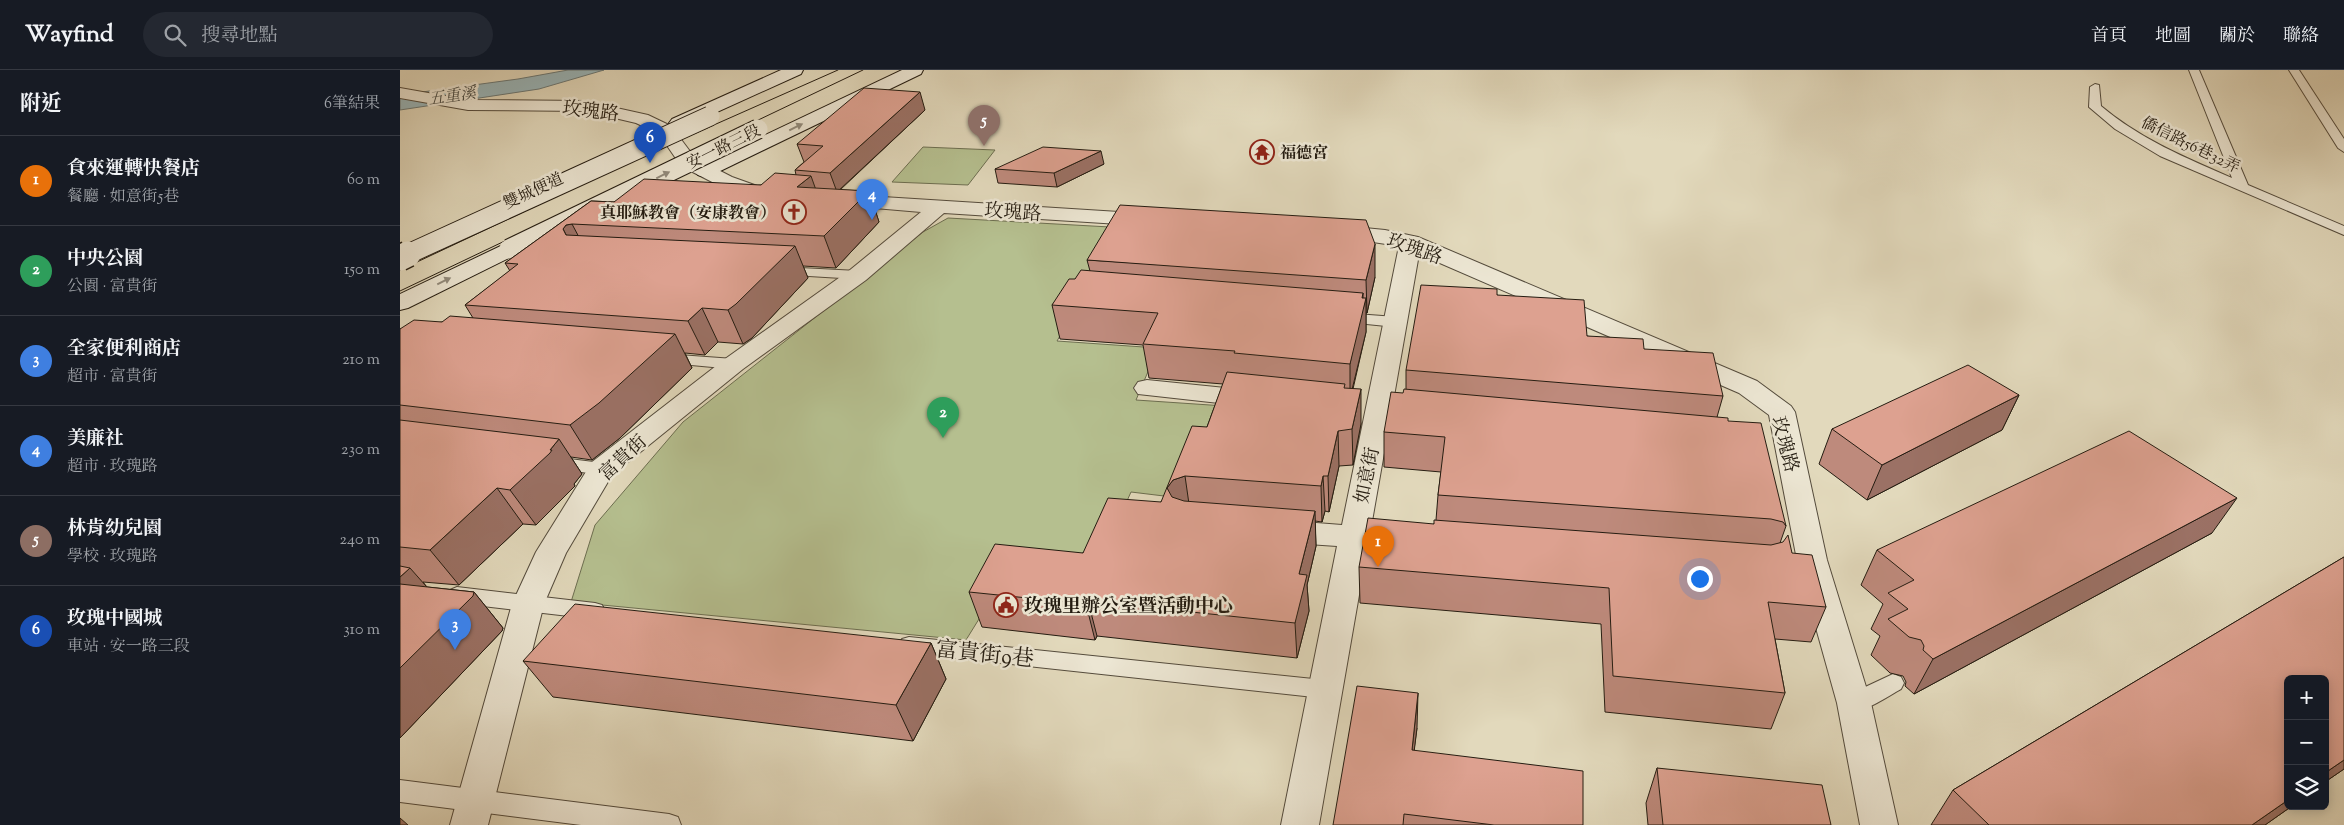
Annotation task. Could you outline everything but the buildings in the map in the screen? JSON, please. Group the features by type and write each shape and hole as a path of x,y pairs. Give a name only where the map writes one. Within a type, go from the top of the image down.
{"street":[{"name":"安一路三段","path":"400,303 758,129 885,70"},
{"path":"705,171 915,70"},
{"name":"安一路三段","path":"400,258 710,116 801,72"},
{"name":"雙城便道","path":"400,251 665,130 801,72"},
{"name":"玫瑰路","path":"400,93 468,105 585,106 642,119 665,130 688,162 725,181 766,196 1172,221"},
{"name":"富貴街","path":"471,813 528,604 551,552 602,469 734,364 858,275 940,206"},
{"name":"玫瑰路","path":"1308,229 1385,236 1410,242 1748,387 1782,412 1812,560 1854,703 1878,825"},
{"name":"如意街","path":"1300,825 1323,689 1379,412 1410,242"},
{"path":"1147,388 1282,402"},
{"path":"1248,528 1393,540"}],"lane":[{"path":"2194,70 2242,186 2344,231"},
{"path":"2294,70 2344,148"},
{"name":"僑信路56巷32弄","path":"2095,87 2095,107 2120,127 2164,153 2242,186"},
{"path":"768,271 858,275"},
{"path":"1327,317 1396,322"},
{"path":"646,357 734,364"},
{"path":"535,461 602,469"},
{"path":"439,593 618,613"},
{"name":"富貴街9巷","path":"886,642 1323,689"},
{"path":"1854,703 1893,683"},
{"path":"400,791 471,813 669,825"}],"green space":[{"path":"923,147 995,150 968,185 892,182"},
{"path":"948,218 1128,228 1087,289 1057,341 1158,348 1136,400 1225,406 1164,496 1131,492 1089,585 1005,577 966,640 571,602 595,525 683,422 923,232"}],"water":[{"name":"五重溪","path":"568,70 604,70 539,89 400,110 400,95 518,79"}],"tram line":[{"path":"400,270 619,167 838,70"},
{"path":"400,291 863,70"}],"place":[{"name":"林肯幼兒園","path":"984,146"},
{"name":"福德宮","path":"1262,152"},
{"name":"玫瑰中國城","path":"650,163"},
{"name":"真耶穌教會（安康教會）","path":"794,212"},
{"name":"美廉社","path":"872,220"},
{"name":"中央公園","path":"943,438"},
{"name":"食來運轉快餐店","path":"1378,567"},
{"name":"玫瑰里辦公室暨活動中心","path":"1006,605"},
{"name":"全家便利商店","path":"455,650"}]}
